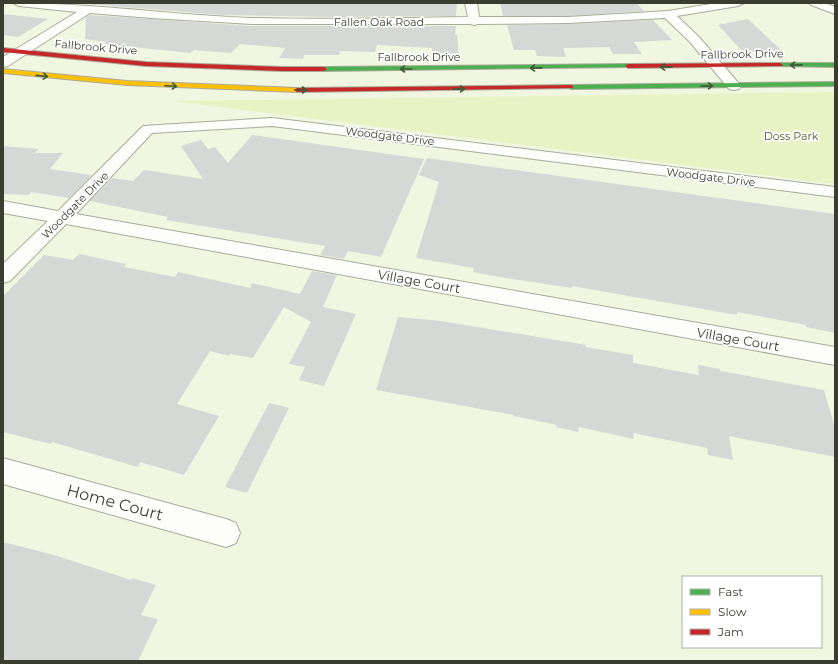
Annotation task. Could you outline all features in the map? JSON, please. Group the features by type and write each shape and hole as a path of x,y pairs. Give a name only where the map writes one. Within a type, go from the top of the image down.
{"main road":[{"name":"Fallbrook Drive","path":"3,50 108,61 283,70 355,79 734,86 835,84"},
{"name":"Fallbrook Drive","path":"3,71 105,82 208,88 355,79 716,66 835,65"}],"street":[{"name":"Fallen Oak Road","path":"19,3 151,16 252,21 315,22 474,22 568,20 668,14 738,3"},
{"path":"471,3 474,22"},
{"path":"815,3 835,11"},
{"path":"3,63 87,10"},
{"path":"668,14 684,27 734,86"},
{"name":"Woodgate Drive","path":"3,276 63,217 148,129 272,122 835,192"},
{"name":"Village Court","path":"3,207 835,356"},
{"name":"Home Court","path":"3,472 226,533"}],"green space":[{"name":"Doss Park","path":"835,92 835,184 173,101"}],"building":[{"path":"87,3 457,3 456,16 333,17 222,15"},
{"path":"500,3 636,3 644,11 568,16 503,16"},
{"path":"3,14 48,19 18,37 3,35"},
{"path":"90,15 252,26 456,26 455,35 457,35 459,56 432,56 432,48 377,45 375,52 340,51 339,55 304,55 303,59 279,58 285,48 240,44 231,53 194,50 190,53 104,44 107,42 85,39 86,17"},
{"path":"748,19 782,51 743,52 718,25"},
{"path":"653,20 672,40 634,42 642,54 613,54 609,47 563,48 566,57 537,56 535,50 514,50 507,25 568,24"},
{"path":"252,135 424,159 381,257 348,251 344,259 320,255 325,246 166,220 168,217 90,201 112,178 133,181 144,170 203,179 181,146 201,140 208,149 215,147 228,163"},
{"path":"3,146 39,149 35,153 63,153 50,169 92,175 69,198 31,192 29,195 3,194"},
{"path":"427,158 835,214 835,333 806,327 806,325 737,312 737,315 572,286 572,288 493,276 473,272 474,268 416,258 439,182 419,175"},
{"path":"79,254 126,264 124,267 175,277 178,272 250,288 252,283 300,294 312,271 337,275 323,307 356,314 324,386 299,380 305,367 289,364 311,322 284,307 253,358 230,354 229,356 210,351 177,404 219,416 184,475 140,462 138,467 52,442 51,444 3,432 3,296 44,255 73,260"},
{"path":"398,317 441,321 586,345 585,347 633,355 633,363 699,375 698,365 720,369 720,371 824,390 835,428 835,457 729,436 733,460 708,455 707,448 633,433 634,439 579,427 578,432 556,427 557,425 514,415 376,390"},
{"path":"269,403 289,408 247,493 225,487"},
{"path":"3,542 54,555 131,580 132,578 156,585 141,615 158,619 138,661 3,661"}],"traffic: fast":[{"path":"780,65 835,65"},
{"path":"324,69 628,66"},
{"path":"571,87 835,84"}],"traffic: slow":[{"path":"3,71 127,83 297,90"}],"traffic: jam":[{"path":"3,50 146,64 324,69"},
{"path":"628,66 780,65"},
{"path":"297,90 571,87"}]}
